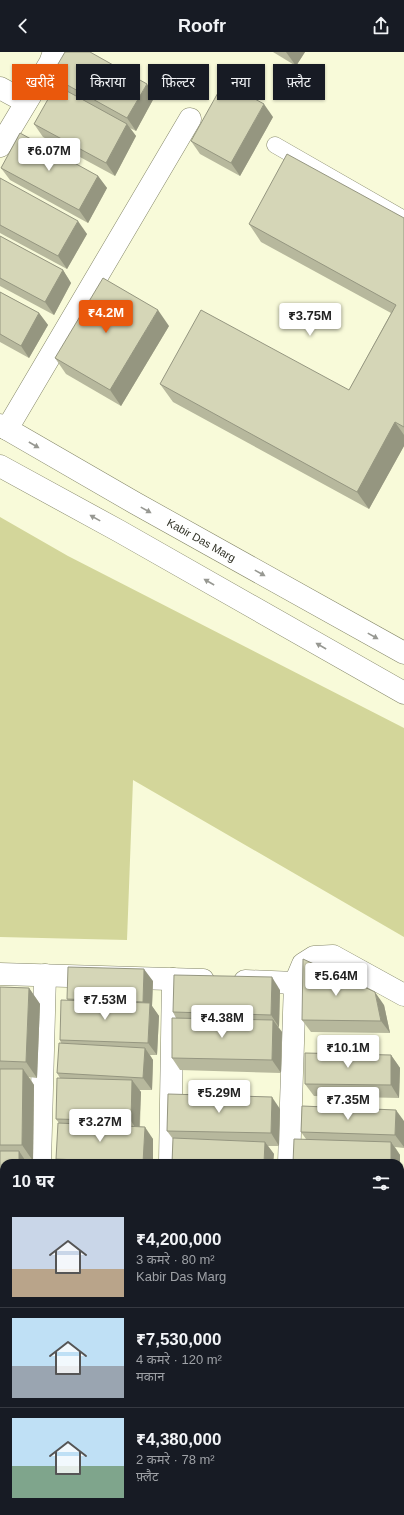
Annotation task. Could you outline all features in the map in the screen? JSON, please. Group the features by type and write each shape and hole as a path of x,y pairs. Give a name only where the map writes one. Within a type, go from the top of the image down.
{"street":[{"path":"0,146 50,63 54,52"},
{"path":"0,88 26,102"},
{"path":"4,427 190,119"},
{"name":"Kabir Das Marg","path":"4,427 135,503 404,653"},
{"path":"0,466 119,531 404,693"},
{"path":"289,1159 295,983 302,964 314,957 333,956 404,995"},
{"path":"0,974 295,983"},
{"path":"40,1159 45,975"},
{"path":"170,1159 173,979"}],"lane":[{"path":"276,145 404,219"}],"green space":[{"path":"0,517 68,556 404,728 404,937 133,780 127,940 0,937"}],"building":[{"path":"65,52 90,52 111,64 76,64 76,90 68,85 68,64 58,64"},
{"path":"140,80 147,84 140,96"},
{"path":"68,92 76,96 76,100 83,100 127,124 106,163 34,124 48,100 68,100"},
{"path":"217,95 217,100 257,100 264,104 231,163 191,141"},
{"path":"94,100 138,100 127,118"},
{"path":"20,133 98,176 79,210 1,168"},
{"path":"287,154 404,218 404,427 395,422 357,492 160,384 201,310 349,390 396,305 249,224"},
{"path":"0,178 78,221 58,256 0,225"},
{"path":"0,236 63,270 45,302 0,278"},
{"path":"103,278 158,310 110,390 55,358"},
{"path":"0,292 39,313 21,346 0,334"},
{"path":"303,959 375,992 381,1021 302,1020"},
{"path":"68,967 144,969 143,1002 67,999"},
{"path":"174,975 272,977 271,1015 173,1012"},
{"path":"0,987 29,988 26,1062 0,1061"},
{"path":"61,1000 150,1003 148,1043 60,1040"},
{"path":"172,1018 273,1020 272,1060 172,1058"},
{"path":"59,1043 145,1048 143,1078 57,1073"},
{"path":"305,1053 391,1055 391,1085 305,1084"},
{"path":"0,1069 23,1069 22,1145 0,1145"},
{"path":"57,1078 132,1080 131,1121 56,1119"},
{"path":"168,1094 272,1097 271,1133 167,1131"},
{"path":"302,1106 396,1110 395,1135 301,1132"},
{"path":"58,1123 145,1127 143,1159 56,1159"},
{"path":"173,1138 265,1142 264,1159 172,1159"},
{"path":"294,1139 391,1142 391,1159 293,1159"},
{"path":"0,1151 19,1151 19,1159 0,1159"}]}
